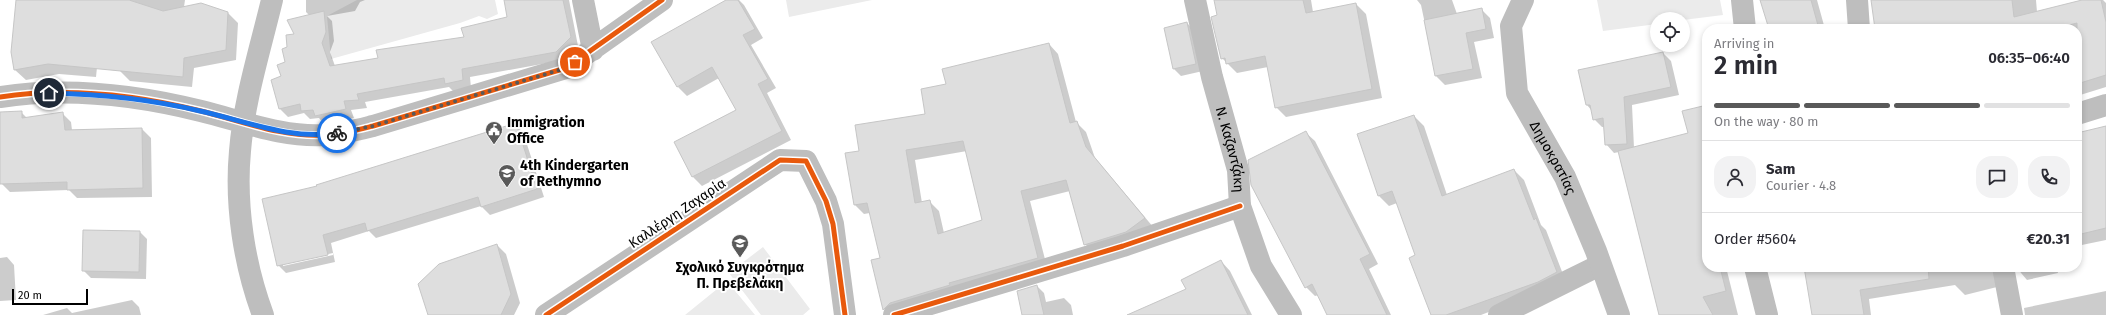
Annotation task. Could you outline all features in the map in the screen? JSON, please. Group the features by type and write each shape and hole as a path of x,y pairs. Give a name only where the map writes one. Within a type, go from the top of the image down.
{"street":[{"path":"263,315 254,287 243,233 239,174 243,122 272,0"},
{"path":"583,0 593,50"},
{"path":"0,97 36,93 130,97 200,111 274,131 325,135 348,132 566,68 662,0"},
{"name":"Ν. Καζαντζάκη","path":"1196,0 1212,77 1238,170 1240,206 1260,266 1291,315"},
{"name":"Δημοκρατίας","path":"1523,0 1511,26 1517,92 1565,177 1619,315"},
{"path":"1742,0 1744,24"},
{"path":"1857,0 1859,24"},
{"path":"2082,112 2106,104"},
{"name":"Καλλέργη Ζαχαρία","path":"546,315 780,160 806,161 826,201 833,224 845,315"},
{"path":"894,315 1123,246 1240,206"},
{"path":"1499,315 1600,265"},
{"path":"1756,272 1768,315"},
{"path":"2004,272 2012,315"}],"shaded area":[{"path":"357,0 495,0 498,14 487,19 479,16 460,23 331,59 327,16"},
{"path":"786,0 872,0 789,17"},
{"path":"1597,0 1720,0 1723,15 1690,19 1690,12 1650,12 1650,25 1603,31"},
{"path":"763,247 810,309 803,315 761,315 729,273"},
{"path":"727,281 755,315 685,315"}],"building":[{"path":"16,0 129,0 163,11 201,3 228,12 226,50 184,58 183,77 48,64 14,70 11,52"},
{"path":"504,0 563,0 571,37 556,52 462,69 463,80 445,84 444,78 357,94 359,100 344,101 346,109 315,116 313,110 301,111 300,104 279,109 271,80 281,76 277,65 285,62 282,49 287,47 286,35 294,34 287,20 324,11 326,32 322,43 330,66 378,58 376,50 464,37 461,28 507,17"},
{"path":"726,0 738,0 755,29 743,35 768,79 758,84 782,131 692,177 674,142 736,110 712,67 677,87 651,42"},
{"path":"1214,0 1303,0 1306,13 1356,3 1372,89 1275,108 1265,56 1226,64 1225,58 1221,59 1211,17 1217,15"},
{"path":"1760,0 1811,0 1818,24 1767,24"},
{"path":"1871,0 2012,0 2014,17 2082,0 2101,0 2106,22 2106,75 2082,82 2082,24 1874,24"},
{"path":"1482,8 1486,29 1466,33 1473,69 1435,76 1424,20"},
{"path":"1187,22 1196,64 1173,69 1164,28"},
{"path":"1049,43 1070,123 1077,121 1086,147 1145,218 1126,232 1084,245 1066,180 1021,191 1038,258 949,283 950,285 890,303 883,310 871,260 880,258 867,203 854,205 845,153 859,151 855,125 925,114 921,89 946,84 942,69","holes":["963,141 982,220 938,234 930,200 915,203 906,150"]},
{"path":"1663,52 1671,87 1624,97 1627,144 1605,145 1603,118 1593,120 1590,105 1586,105 1578,70"},
{"path":"1702,106 1702,272 1721,272 1726,291 1703,297 1713,315 1659,315 1618,151 1688,133 1682,111"},
{"path":"22,111 22,118 63,112 65,130 142,128 143,188 67,190 67,182 0,184 0,112"},
{"path":"1414,115 1442,196 1514,169 1534,220 1536,218 1557,272 1538,282 1446,315 1431,315 1409,258 1415,255 1392,191 1378,196 1357,134"},
{"path":"516,123 537,189 481,207 478,197 367,231 365,223 323,235 328,255 277,266 262,199 317,186 316,185"},
{"path":"2106,126 2106,228 2082,234 2082,132"},
{"path":"1306,131 1370,254 1360,259 1387,315 1327,315 1312,284 1305,288 1251,185 1248,160"},
{"path":"83,230 140,231 139,272 82,271"},
{"path":"497,244 511,294 501,315 428,315 418,284 439,264"},
{"path":"1221,260 1248,315 1127,315 1186,289 1181,280"},
{"path":"1805,272 1928,272 1929,279 1860,290 1864,315 1812,315"},
{"path":"1037,285 1044,315 1022,315 1017,291"}],"cycle path":[{"path":"0,97 50,93 101,94 177,105 263,128 294,134 338,134 373,126 566,68 662,0"},
{"path":"546,315 780,160 806,161 826,201 833,224 845,315"},
{"path":"894,315 1123,246 1240,206"}],"way so far":[{"path":"337,133 373,126 566,68 575,62"}],"place":[{"name":"Immigration Office","path":"494,145"},
{"name":"4th Kindergarten of Rethymno","path":"507,188"},
{"name":"Σχολικό Συγκρότημα Π. Πρεβελάκη","path":"740,258"}],"route":[{"path":"49,93 75,93 130,97 200,111 274,131 325,135 337,133"}]}
